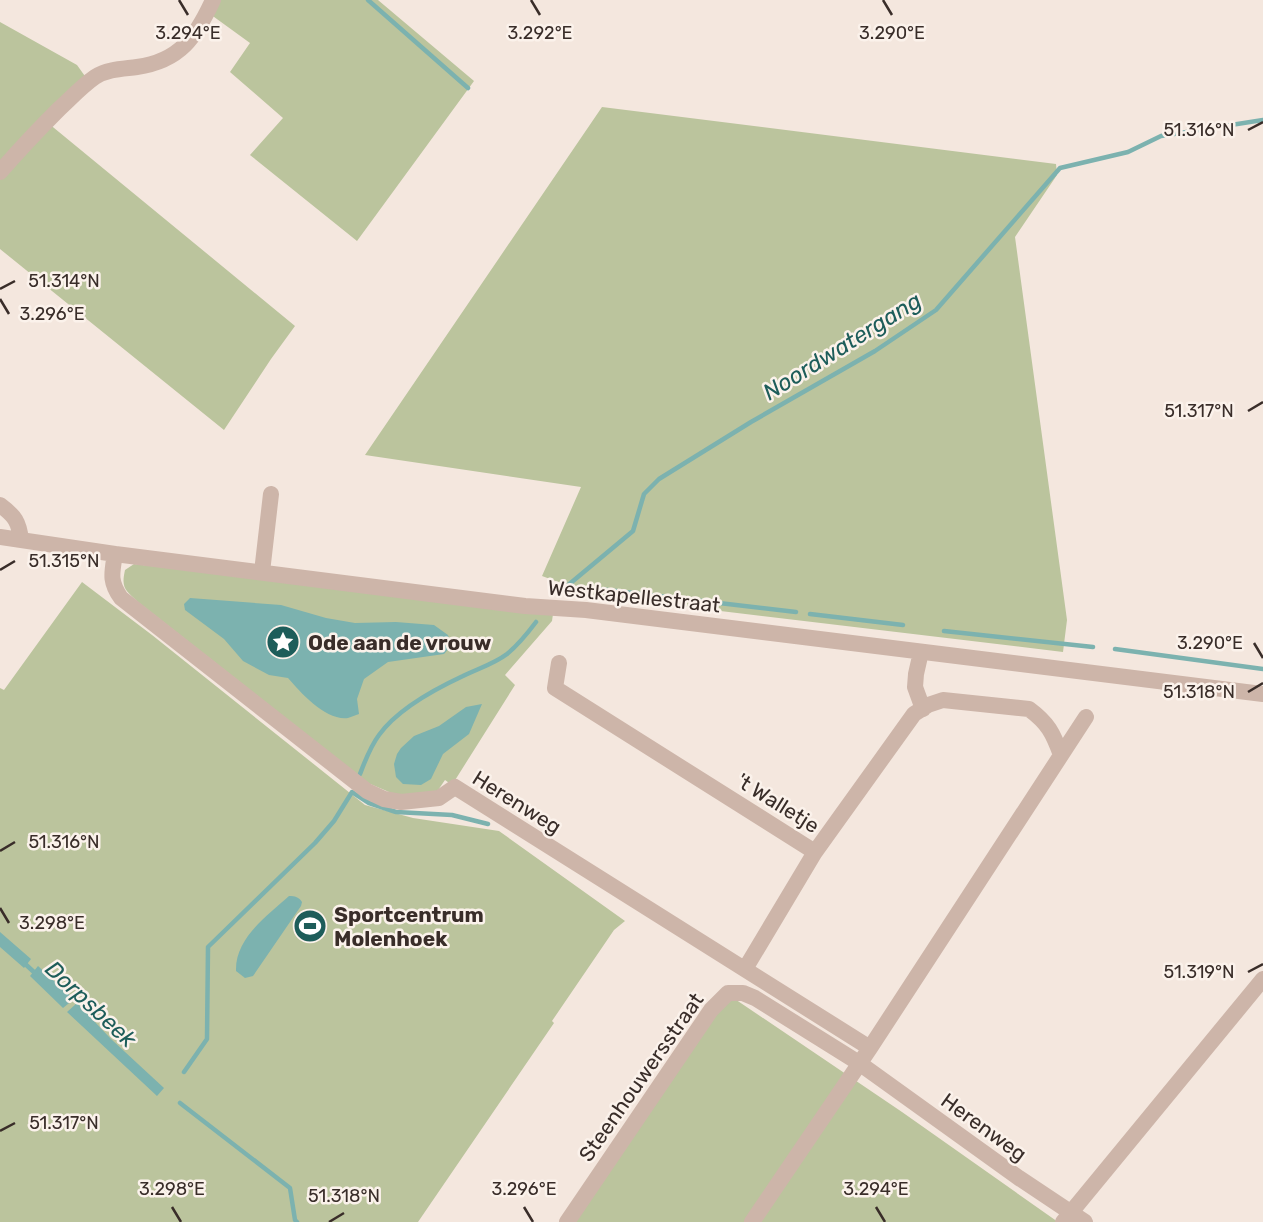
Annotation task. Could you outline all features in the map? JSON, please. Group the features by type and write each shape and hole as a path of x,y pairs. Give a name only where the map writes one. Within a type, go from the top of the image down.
{"street":[{"path":"0,172 82,86 95,77 108,71 149,65 179,52 198,30 213,0"},
{"path":"261,572 271,494"},
{"path":"0,505 16,519 21,540"},
{"name":"Westkapellestraat","path":"0,537 525,606 586,610 1263,694"},
{"name":"Herenweg","path":"115,554 111,579 121,598 367,792 401,802 439,798 455,787 870,1048"},
{"path":"921,652 915,687 923,709 943,700 1028,709 1040,718 1053,734 1061,755"},
{"name":"'t Walletje","path":"559,663 555,688 814,852 914,714 923,709"},
{"path":"752,1222 870,1048 1086,718"},
{"path":"745,969 814,852"},
{"path":"1067,1217 1263,979"},
{"name":"Herenweg","path":"728,993 743,993 755,998 859,1063 1019,1178 1067,1217 1085,1222"},
{"name":"Steenhouwersstraat","path":"567,1222 711,1010 728,993"}],"green space":[{"path":"216,0 378,0 474,81 357,241 250,155 283,118 230,72 250,43 210,14"},
{"path":"0,22 77,65 87,79 0,166"},
{"path":"602,107 1056,164 1057,175 1015,237 1067,620 1063,652 596,596 542,576 581,487 365,455"},
{"path":"48,123 295,326 224,430 0,249 0,179"},
{"path":"134,564 553,614 552,621 505,675 515,685 452,785 445,780 436,793 396,795 368,783 138,602 124,585 125,570"},
{"name":"Sportcentrum Molenhoek","path":"82,582 365,805 413,818 499,831 625,921 614,930 418,1222 0,1222 0,688 4,690"},
{"path":"723,991 902,1112 1058,1222 562,1222"}],"water":[{"path":"190,598 281,605 355,623 434,625 448,635 451,646 444,654 388,662 364,679 357,699 359,714 340,718 315,705 288,678 269,675 243,661 224,639 185,610 184,604"},
{"path":"482,704 469,734 443,754 431,779 421,785 403,784 396,777 394,764 397,754 414,736 439,726 466,707"},
{"path":"289,896 300,899 301,906 253,976 245,978 236,971 241,948 262,920"},
{"path":"0,932 31,959 24,968 0,947"},
{"path":"38,966 74,999 63,1008 30,976"},
{"path":"77,1003 164,1088 157,1096 67,1012"}],"waterway":[{"path":"368,0 468,88"},
{"name":"Noordwatergang","path":"567,586 633,531 644,494 659,479 751,422 875,351 936,310 1060,168 1128,152 1161,136 1263,120"},
{"path":"599,589 796,612"},
{"path":"810,614 903,625"},
{"name":"Noordwatergang","path":"360,774 376,740 396,717 441,687 502,658 536,622"},
{"path":"944,631 1093,647"},
{"path":"1115,649 1263,669"},
{"name":"Noordwatergang","path":"184,1072 207,1039 208,947 315,843 334,821 352,792 369,803 396,812 452,815 488,824"},
{"name":"Dorpsbeek","path":"22,961 36,974"},
{"name":"Noordwatergang","path":"180,1103 290,1188 297,1222"}],"place":[{"name":"Ode aan de vrouw","path":"283,642"},
{"name":"Sportcentrum Molenhoek","path":"310,926"}]}
